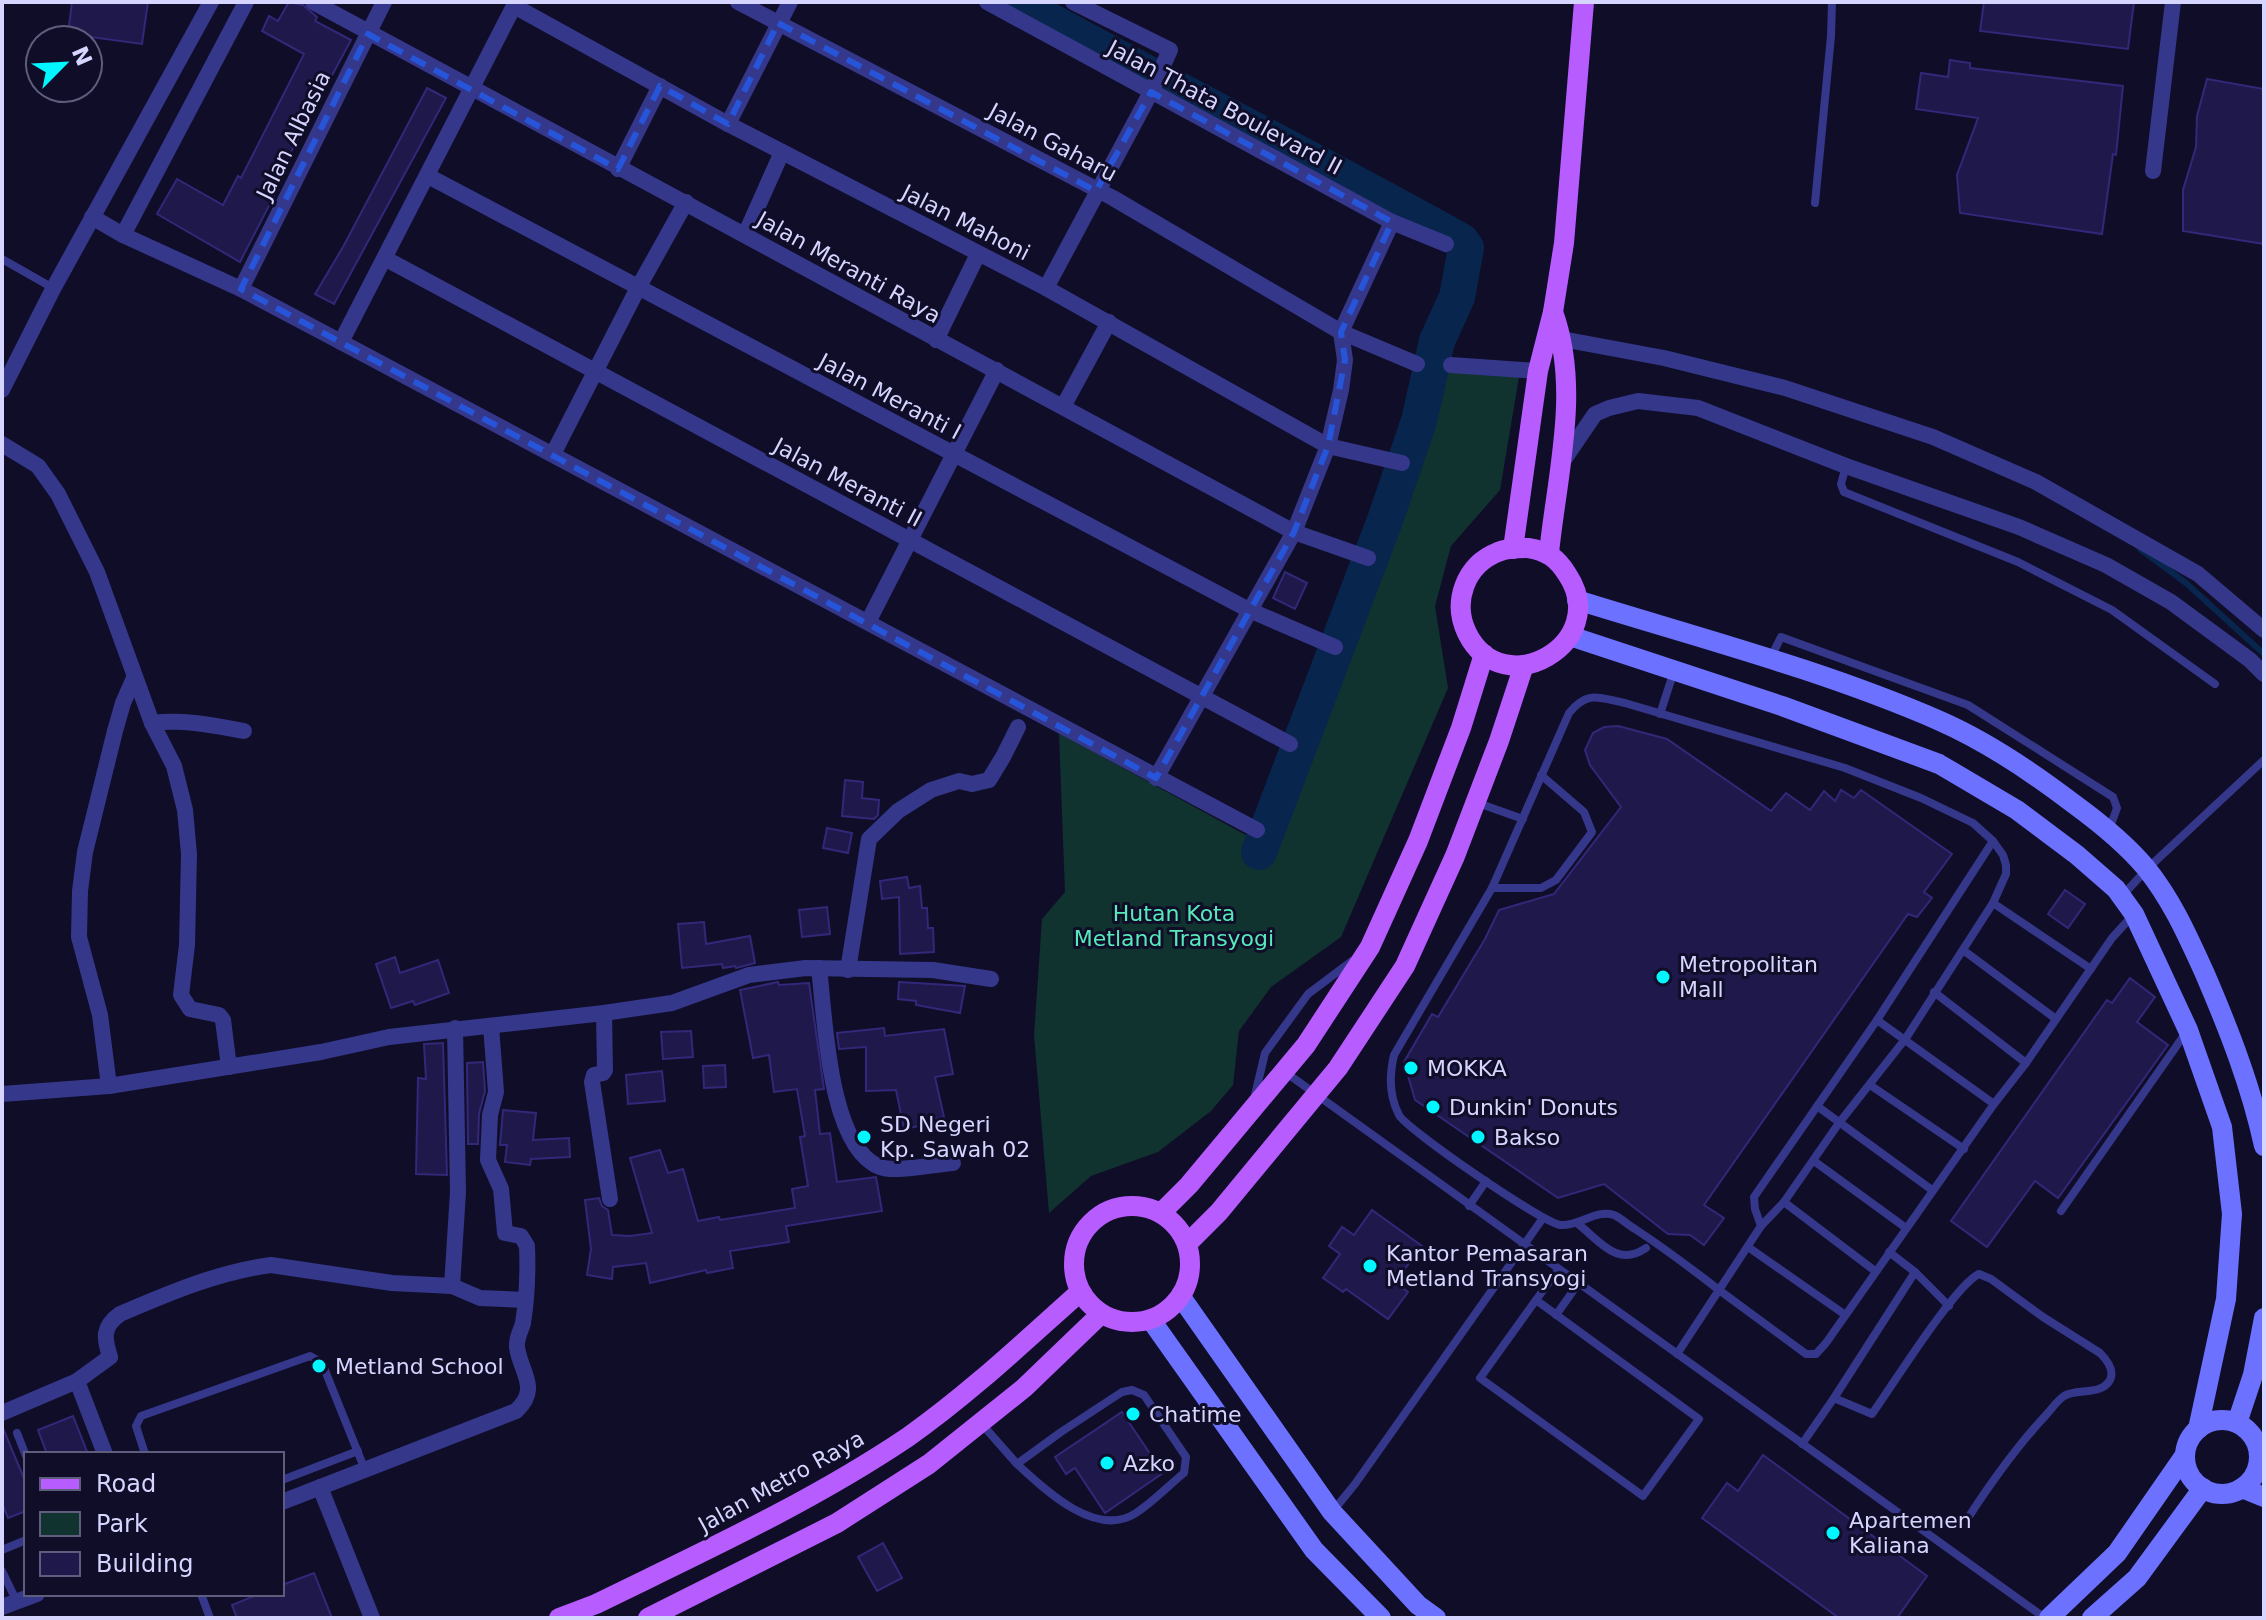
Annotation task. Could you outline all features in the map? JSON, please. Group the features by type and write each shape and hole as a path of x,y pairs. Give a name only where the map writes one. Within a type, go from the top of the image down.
{"main road":[{"path":"1549,553 1563,461 1553,312 1564,243 1584,2"},
{"path":"1513,549 1538,371 1554,337"},
{"path":"1528,548 1549,553 1572,582 1577,600 1577,619 1570,636 1558,651 1542,661 1524,665 1496,661 1484,654 1471,641 1463,624 1460,606 1463,588 1471,572 1484,559 1501,550 1513,549 1528,548"},
{"path":"1161,1213 1189,1185 1306,1045 1370,947 1418,841 1461,728 1484,654"},
{"path":"1187,1244 1219,1212 1338,1068 1405,966 1455,856 1524,665"},
{"path":"1145,1207 1161,1213 1177,1226 1187,1244 1191,1262 1189,1281 1181,1297 1168,1311 1151,1320 1125,1323 1101,1314 1080,1292 1074,1271 1075,1249 1085,1230 1111,1209 1145,1207"},
{"name":"Jalan Metro Raya","path":"559,1618 653,1576 832,1485 909,1435 1002,1362 1080,1292"},
{"path":"648,1618 837,1523 929,1464 1024,1388 1101,1314"}],"street":[{"path":"2,390 53,289 211,2"},
{"path":"123,235 246,2"},
{"name":"Jalan Meranti Raya","path":"313,2 936,340 1064,405 1294,532 1368,558"},
{"name":"Jalan Albasia","path":"241,289 384,2"},
{"name":"Jalan Gaharu","path":"738,2 1096,191 1237,269 1341,332 1417,364"},
{"path":"728,124 790,2"},
{"name":"Jalan Thata Boulevard II","path":"987,2 1153,87 1392,222 1446,244"},
{"name":"Jalan Thata Boulevard II","path":"1073,2 1167,58 1153,87"},
{"path":"2153,171 2173,2"},
{"path":"341,342 515,4"},
{"name":"Jalan Mahoni","path":"515,4 728,124 1109,322 1328,446 1402,463"},
{"path":"618,169 660,86"},
{"path":"1046,288 1153,87"},
{"path":"745,235 782,152"},
{"name":"Jalan Meranti I","path":"428,176 1249,610 1335,647"},
{"path":"553,454 686,202"},
{"path":"92,217 123,235 241,289 1257,830"},
{"path":"1156,778 1294,532 1328,446 1345,360 1341,332 1392,222"},
{"path":"936,340 978,254"},
{"name":"Jalan Meranti II","path":"386,259 1290,744"},
{"path":"1064,405 1109,322"},
{"path":"1554,337 1664,358 1785,388 1933,437 2036,482 2174,560 2198,574 2264,630"},
{"path":"1451,365 1538,371"},
{"path":"868,622 997,370"},
{"path":"1563,461 1595,414 1622,403 1638,401 1698,408 1846,466 2019,527 2106,565 2171,602 2250,660 2264,674"},
{"path":"2,444 38,466 58,494 97,572 134,678 174,766 185,810 189,854 187,945 181,995 190,1009 219,1015 223,1020 229,1067"},
{"path":"1577,600 1828,678 1941,722 2039,777 2109,831 2147,869 2178,915 2226,1023 2256,1110 2264,1146"},
{"path":"1570,636 1782,706 1939,764 2017,810 2077,855 2121,897 2134,914 2188,1030 2222,1127 2232,1214 2226,1299 2198,1429"},
{"path":"109,1086 100,1015 79,937 80,891 85,852 115,731 134,678"},
{"path":"152,723 175,720 244,731"},
{"path":"848,970 869,839 898,811 931,790 959,781 972,784 989,780 1018,727"},
{"path":"2,1094 109,1086 389,1037 672,1003 749,975 819,968 933,970 991,979"},
{"path":"819,968 836,1100 849,1136 870,1162 883,1169 953,1163"},
{"path":"604,1013 605,1070 594,1075 592,1082 610,1199"},
{"path":"284,1501 516,1411 524,1405 528,1386 517,1340 525,1300 526,1242 518,1234 505,1233 501,1189 488,1160 490,1115 496,1092 491,1026"},
{"path":"452,1286 458,1192 455,1028"},
{"path":"2,1413 77,1381 110,1357 105,1337 110,1321 120,1314 198,1281 271,1265 392,1283 452,1286 480,1298 525,1300"},
{"path":"1181,1297 1332,1512 1418,1605 1436,1618"},
{"path":"2237,1423 2253,1375 2264,1318"},
{"path":"1151,1320 1314,1550 1381,1618"},
{"path":"77,1381 104,1452"},
{"path":"2047,1618 2117,1553 2185,1455 2191,1436 2198,1429 2217,1420 2237,1423 2253,1436 2262,1454 2252,1479 2242,1488 2220,1494 2203,1488 2190,1474 2185,1455"},
{"path":"320,1487 372,1618"},
{"path":"2092,1618 2137,1578 2203,1488"},
{"path":"2242,1488 2264,1497"},
{"path":"9,1604 31,1596"}],"lane":[{"path":"1815,203 1832,2"},
{"path":"2,259 53,289"},
{"path":"1846,466 1841,484 1844,492 2018,562 2112,610 2215,684"},
{"path":"1770,660 1781,637 1968,705 2113,797 2117,808 2109,831"},
{"path":"1660,714 1674,671"},
{"path":"1677,1354 1719,1290 1748,1247 1761,1226 1784,1202 1839,1123 1906,1038 1993,903 2006,874 2006,865 1993,841 1973,823 1921,798 1845,768 1625,703 1592,696 1584,698 1569,713 1492,888 1394,1055 1390,1074 1391,1095 1400,1118 1543,1218 1559,1225 1577,1223 1600,1213 1614,1215 1657,1243 1719,1290 1806,1354 1816,1354 2112,938 2134,914"},
{"path":"2121,897 2264,760"},
{"path":"1492,888 1541,888 1549,884 1556,880 1592,832 1584,812 1541,775"},
{"path":"1474,802 1523,819"},
{"path":"1761,1226 1754,1197 1877,1020 1993,841"},
{"path":"1993,903 2091,969"},
{"path":"1251,1111 1265,1053 1308,994 1370,947"},
{"path":"1963,950 2056,1019"},
{"path":"1934,992 2026,1063"},
{"path":"1877,1020 1994,1104"},
{"path":"2061,1211 2188,1030"},
{"path":"1284,1071 2047,1618"},
{"path":"1870,1085 1964,1149"},
{"path":"1817,1106 1932,1190"},
{"path":"1814,1161 1906,1228"},
{"path":"1469,1206 1486,1181"},
{"path":"1784,1202 1875,1271"},
{"path":"1332,1512 1543,1218"},
{"path":"1577,1223 1615,1254 1627,1257 1646,1248"},
{"path":"1748,1247 1844,1314"},
{"path":"1889,1252 1915,1272 1949,1306"},
{"path":"1536,1300 1699,1419 1643,1496 1480,1378 1536,1300 1558,1270"},
{"path":"1802,1444 1915,1272"},
{"path":"1834,1398 1873,1413 1949,1306 1978,1274 2100,1353 2112,1373 2109,1383 2065,1395 2006,1462 1968,1518"},
{"path":"1556,1315 1578,1284"},
{"path":"144,1452 136,1426 141,1416 310,1356 322,1363 365,1471"},
{"path":"980,1421 1017,1464 1042,1487 1090,1518 1121,1520 1135,1514 1184,1473 1186,1457 1144,1395 1132,1390 1122,1392 1017,1464"},
{"path":"17,1433 24,1452"},
{"path":"284,1479 358,1451"},
{"path":"2,1550 24,1541"},
{"path":"2,1571 9,1604"},
{"path":"202,1596 210,1618"}],"highlighted area":[{"path":"778,23 1096,191 1151,92 1392,222 1341,332 1345,360 1328,446 1294,532 1156,778 241,289 368,34 618,169 660,86 728,124"}],"green space":[{"name":"Hutan Kota Metland Transyogi","path":"1436,367 1519,377 1500,490 1451,546 1435,606 1448,688 1341,937 1271,987 1239,1031 1233,1085 1211,1111 1158,1152 1091,1176 1049,1213 1034,1035 1042,919 1065,892 1059,733 1277,852"}],"building":[{"path":"72,2 148,2 142,44 104,39 104,24 69,24"},
{"path":"289,2 303,5 317,17 315,21 351,40 269,193 274,196 240,262 157,214 177,179 223,205 238,176 241,178 304,54 262,31 269,16 278,21"},
{"path":"1984,2 2134,2 2128,49 1980,31"},
{"path":"1950,60 1970,63 1970,68 2123,86 2116,155 2113,154 2102,234 1960,213 1957,175 1978,118 1916,109 1921,73 1948,77"},
{"path":"2207,79 2264,89 2264,244 2183,231 2183,190 2196,147 2197,116"},
{"path":"427,88 446,98 334,304 315,294"},
{"path":"1285,572 1307,583 1295,609 1273,598"},
{"name":"Metropolitan Mall","path":"1618,726 1667,739 1771,811 1786,793 1810,810 1824,791 1835,801 1841,790 1854,798 1861,790 1952,854 1924,892 1932,898 1917,917 1908,914 1704,1205 1724,1218 1704,1245 1690,1235 1668,1234 1604,1184 1558,1198 1415,1100 1404,1062 1432,1014 1438,1017 1499,910 1554,894 1621,807 1590,765 1585,750 1593,733 1604,727"},
{"path":"845,780 863,782 862,798 879,800 878,815 874,819 842,816"},
{"path":"827,828 852,833 848,853 823,848"},
{"path":"907,877 909,888 920,886 922,908 927,908 928,928 933,928 934,952 900,954 899,897 882,899 880,881"},
{"path":"2065,890 2085,904 2068,928 2048,914"},
{"path":"827,907 830,934 802,937 799,910"},
{"path":"704,922 706,944 750,936 755,963 736,968 723,968 722,964 682,968 678,924"},
{"path":"395,957 400,973 438,960 449,993 415,1005 413,1001 391,1008 376,964"},
{"path":"2130,978 2155,997 2137,1022 2168,1045 2058,1198 2035,1181 1987,1247 1951,1221 2107,1000 2112,1003"},
{"path":"778,982 779,985 809,983 824,1089 815,1090 820,1134 830,1133 837,1182 876,1177 882,1211 786,1226 789,1242 730,1251 733,1268 707,1273 706,1270 650,1283 646,1263 613,1267 612,1279 587,1275 591,1249 585,1200 599,1198 608,1210 612,1235 652,1233 630,1158 660,1150 668,1173 683,1169 698,1221 795,1208 792,1189 808,1186 800,1137 805,1136 797,1089 774,1092 769,1055 753,1058 740,990"},
{"path":"899,982 965,986 960,1013 898,999"},
{"path":"884,1028 885,1036 944,1029 953,1074 935,1077 944,1117 904,1129 896,1090 866,1091 866,1047 839,1049 837,1033"},
{"path":"691,1031 693,1057 663,1059 661,1032"},
{"path":"443,1043 447,1175 416,1174 418,1078 426,1079 424,1044"},
{"path":"483,1062 485,1091 479,1114 478,1144 468,1144 467,1063"},
{"path":"725,1065 726,1087 704,1088 703,1066"},
{"path":"662,1071 665,1101 628,1104 626,1075"},
{"path":"503,1110 536,1113 533,1140 569,1138 570,1157 531,1159 530,1165 505,1162 507,1145 500,1145"},
{"name":"Kantor Pemasaran Metland Transyogi","path":"1372,1210 1422,1246 1395,1282 1408,1292 1388,1319 1346,1289 1343,1292 1323,1278 1340,1254 1329,1246 1342,1227 1354,1235"},
{"name":"Azko","path":"1122,1412 1163,1473 1105,1513 1075,1468 1066,1474 1055,1457"},
{"path":"73,1416 87,1452 46,1452 38,1430"},
{"path":"2,1426 24,1478 24,1512 8,1518 2,1503"},
{"path":"1763,1455 1927,1576 1897,1618 1839,1618 1702,1518 1727,1483 1738,1491"},
{"path":"883,1543 902,1578 877,1591 858,1557"},
{"path":"314,1573 332,1618 237,1618 232,1605 254,1596 284,1596 284,1584"}],"waterway":[{"path":"1016,2 1461,241 1466,248 1457,297 1437,341 1419,421 1384,523 1259,852"},
{"path":"2140,549 2186,583 2264,654"}],"place":[{"name":"Metropolitan Mall","path":"1663,977"},
{"name":"MOKKA","path":"1411,1068"},
{"name":"Dunkin' Donuts","path":"1433,1107"},
{"name":"SD Negeri Kp. Sawah 02","path":"864,1137"},
{"name":"Bakso","path":"1478,1137"},
{"name":"Kantor Pemasaran Metland Transyogi","path":"1370,1266"},
{"name":"Metland School","path":"319,1366"},
{"name":"Chatime","path":"1133,1414"},
{"name":"Azko","path":"1107,1463"},
{"name":"Apartemen Kaliana","path":"1833,1533"}]}
